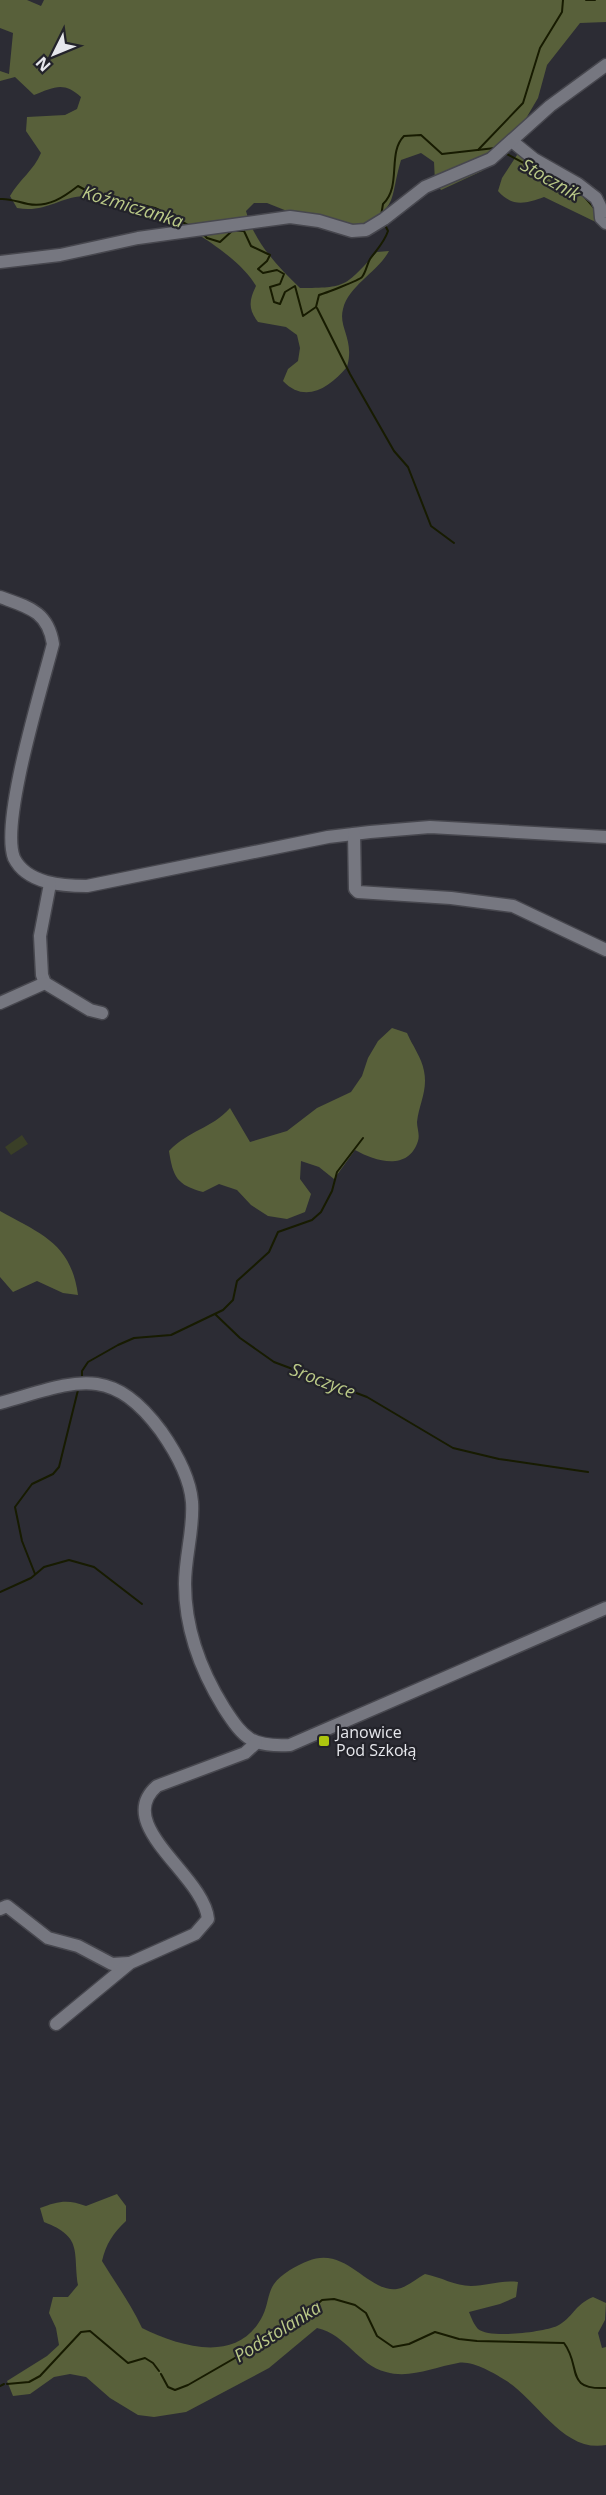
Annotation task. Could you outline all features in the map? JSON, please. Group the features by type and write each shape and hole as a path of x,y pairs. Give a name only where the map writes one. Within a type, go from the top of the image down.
{"street":[{"path":"0,262 49,257 138,238 290,217 319,221 352,231 366,230 425,187 478,166 513,142 550,106 606,65"},
{"path":"513,142 534,159 578,184 596,198 600,206 601,218 606,223"},
{"path":"0,597 28,607 50,628 52,644 14,796 10,844 15,860 37,878 50,884 87,886 317,839 430,827 606,837"},
{"path":"354,834 355,889 358,892 451,898 513,906 606,950"},
{"path":"50,884 40,936 42,975 45,983 90,1010 102,1013"},
{"path":"0,1003 45,983"},
{"path":"0,1403 83,1382 104,1384 125,1393 144,1408 167,1439 182,1467 192,1500 185,1583 188,1618 196,1650 207,1679 224,1708 243,1735 256,1743 290,1745 606,1608"},
{"path":"56,2024 130,1963 195,1934 208,1919 207,1907 189,1878 156,1842 145,1824 148,1794 169,1780 245,1753 256,1743"},
{"path":"0,1909 7,1906 48,1938 85,1949 112,1964 130,1963"}],"green space":[{"path":"0,0 27,0 41,6 44,0 606,0 606,22 580,23 547,65 538,98 515,137 482,171 441,190 435,182 434,162 421,153 401,160 391,201 381,214 358,229 292,213 267,203 254,203 246,211 255,233 275,263 300,288 337,286 351,278 377,252 389,251 346,300 342,316 349,349 347,367 325,387 308,392 291,388 283,381 288,369 298,361 300,348 297,335 286,327 258,322 252,313 251,304 256,286 227,255 200,236 174,221 127,211 93,197 74,197 36,209 17,208 10,196 41,153 26,131 27,117 65,115 77,109 81,97 64,87 34,95 15,77 0,81 0,71 9,74 13,33 0,28"},
{"path":"519,152 594,200 606,202 606,227 544,197 519,203 503,196 498,191 502,178"},
{"path":"392,1028 407,1033 421,1061 425,1078 417,1122 419,1139 407,1157 399,1160 381,1160 355,1150 334,1179 319,1167 301,1161 300,1179 311,1194 305,1212 287,1219 268,1216 251,1205 237,1190 219,1184 203,1192 187,1186 178,1179 172,1167 169,1151 184,1138 215,1121 230,1108 250,1142 287,1131 317,1108 351,1092 362,1076 368,1058 378,1041"},
{"path":"22,1135 28,1144 11,1155 5,1147"},
{"path":"0,1211 52,1242 69,1263 78,1295 63,1293 37,1281 13,1292 0,1277"},
{"path":"117,2194 126,2206 126,2221 111,2239 102,2261 142,2328 191,2345 224,2346 239,2341 253,2331 263,2315 270,2291 277,2280 299,2265 322,2258 334,2259 345,2264 386,2288 400,2288 425,2274 465,2286 518,2282 516,2297 500,2304 469,2312 478,2329 493,2334 517,2334 550,2328 562,2323 593,2297 606,2303 605,2320 598,2333 602,2348 606,2347 606,2445 591,2445 577,2441 564,2433 517,2389 482,2368 463,2363 413,2373 386,2372 368,2363 336,2337 317,2328 269,2368 186,2412 154,2417 138,2415 110,2398 86,2377 70,2374 54,2377 30,2394 13,2396 7,2381 47,2356 59,2345 56,2328 49,2313 53,2297 68,2297 78,2285 74,2246 65,2233 44,2222 40,2208 63,2202 74,2202 86,2206"}],"waterway":[{"name":"Koźmiczanka","path":"478,150 523,103 540,48 562,12 563,0"},
{"name":"Koźmiczanka","path":"586,0 595,0"},
{"name":"Koźmiczanka","path":"381,216 383,204 392,188 396,151 404,136 421,135 442,154 495,148"},
{"name":"Stocznik","path":"505,153 582,194 596,210"},
{"name":"Koźmiczanka","path":"0,199 35,205 49,203 78,186 91,193 155,208 190,226"},
{"name":"Koźmiczanka","path":"202,233 207,238 220,242 232,231 244,231 251,246 270,255 258,269 263,273 277,270 284,274 280,284 270,287 274,302 280,304 285,292 295,286 303,316 316,307 319,295 362,277 370,259 388,231 385,225"},
{"path":"317,308 350,374 394,451 408,467 431,526 454,543"},
{"path":"82,1378 82,1371 88,1362 118,1345 134,1338 171,1335 223,1310 233,1300 237,1281 269,1252 278,1232 312,1220 321,1212 332,1191 337,1172 363,1138"},
{"name":"Sroczyce","path":"215,1314 240,1338 274,1362 367,1397 453,1448 499,1459 588,1472"},
{"name":"Sroczyce","path":"35,1574 22,1541 15,1507 32,1484 53,1474 59,1467 78,1390"},
{"path":"0,1592 31,1578 44,1567 69,1560 94,1567 142,1604"},
{"name":"Podstolanka","path":"161,2374 168,2387 175,2390 188,2385 296,2323 322,2300 334,2299 355,2305 366,2313 377,2336 393,2347 409,2344 435,2332 459,2339 477,2341 564,2343 579,2381 593,2388 606,2388"},
{"name":"Podstolanka","path":"7,2384 29,2382 40,2376 81,2332 90,2331 128,2363 145,2358 159,2371"},
{"name":"Podstolanka","path":"0,2386 4,2384"}],"place":[{"name":"Janowice Pod Szkołą","path":"324,1741"}]}
